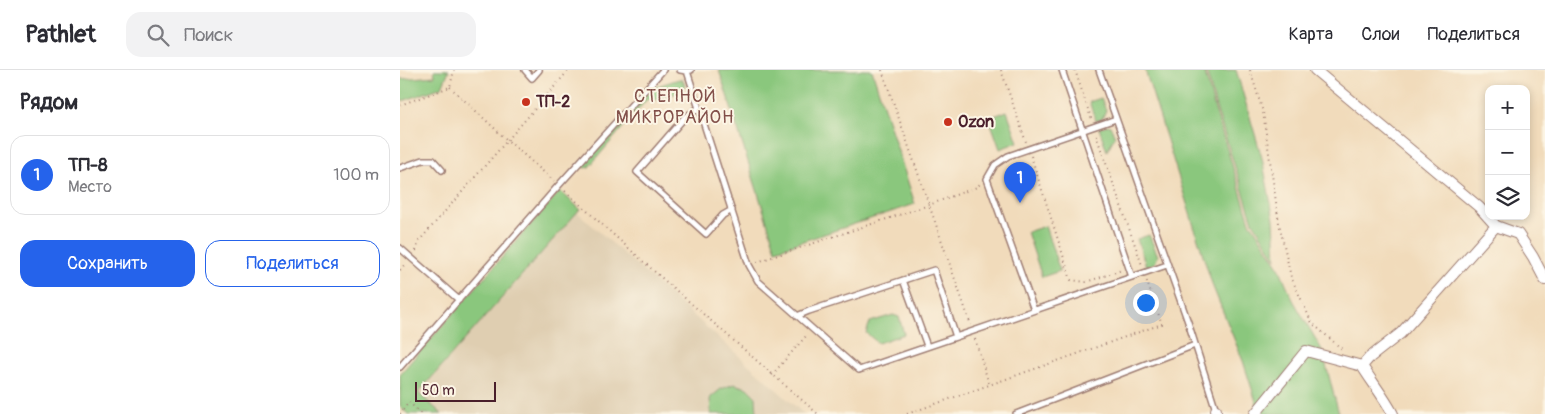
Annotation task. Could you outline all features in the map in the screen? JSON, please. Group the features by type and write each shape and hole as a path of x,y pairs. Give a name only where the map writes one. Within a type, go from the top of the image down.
{"street":[{"path":"1315,70 1479,207 1496,226 1518,234 1545,280"},
{"path":"1362,366 1369,358 1401,333 1496,226"},
{"path":"1255,414 1306,351 1362,366 1377,390 1385,398 1393,414"}],"lane":[{"path":"525,70 532,78 539,70"},
{"path":"400,367 559,185 663,70"},
{"path":"680,70 689,71 749,265 758,281 859,370 1167,265"},
{"path":"1062,70 1132,277"},
{"path":"1099,70 1195,345 1216,412"},
{"path":"699,108 685,117 637,172 706,234 723,216 732,210"},
{"path":"1034,310 987,179 996,165 1008,156 1116,119"},
{"path":"400,168 423,160 433,160 442,170"},
{"path":"400,248 458,300"},
{"path":"797,316 934,270 956,337"},
{"path":"903,280 927,346"},
{"path":"1016,414 1195,345"}],"path":[{"path":"450,87 454,70"},
{"path":"400,270 416,251 419,241 569,70"},
{"path":"882,70 973,331 989,384"},
{"path":"1001,70 1071,280 1086,282 1129,268"},
{"path":"907,414 1162,324 1075,70"},
{"path":"1250,70 1263,112 1279,223 1291,277 1312,323 1348,354"},
{"path":"400,105 450,87"},
{"path":"450,87 662,279 818,414"},
{"path":"749,265 929,205 977,187 987,179"},
{"path":"772,375 806,336"},
{"path":"400,414 409,402 421,414"}],"shaded area":[{"path":"577,212 804,414 442,414 418,393"}],"green space":[{"path":"434,70 449,70 442,87 400,102 400,79 435,76"},
{"path":"719,70 872,70 915,204 776,250"},
{"path":"1145,70 1204,70 1250,222 1278,265 1293,300 1322,350 1339,414 1260,414 1243,361 1213,287"},
{"path":"1206,70 1236,70 1262,158 1274,220 1276,259 1253,222 1217,111"},
{"path":"682,79 685,85 680,92 655,100 648,98 589,167 584,167 584,164 649,89"},
{"path":"1101,98 1106,110 1102,119 1096,121 1089,102"},
{"path":"1007,111 1018,142 1000,149 989,118"},
{"path":"1107,125 1110,126 1115,136 1107,151 1099,128"},
{"path":"560,191 580,209 418,393 442,414 408,414 400,407 400,374"},
{"path":"1045,226 1060,271 1042,277 1027,232"},
{"path":"1149,235 1158,256 1155,263 1146,266 1137,239"},
{"path":"893,315 899,317 904,334 878,343 866,333 870,322"},
{"path":"734,384 747,388 756,397 757,414 711,414 710,398 721,389"}],"place":[{"name":"ТП-2","path":"526,102"},
{"name":"Ozon","path":"948,122"},
{"name":"ТП-8","path":"1020,203"}],"district":[{"name":"СТЕПНОЙ МИКРОРАЙОН","path":"675,106"}]}
